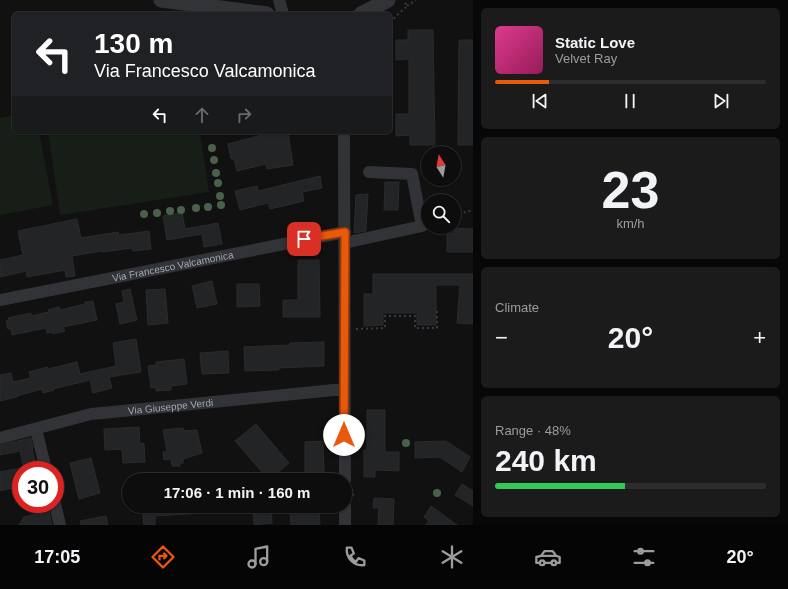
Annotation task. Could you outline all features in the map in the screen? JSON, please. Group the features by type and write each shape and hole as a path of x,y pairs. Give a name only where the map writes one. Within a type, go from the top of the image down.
{"street":[{"path":"161,0 252,12"},
{"path":"279,0 282,12"},
{"path":"366,12 384,4 404,3"},
{"path":"344,134 344,473"},
{"name":"Via Francesco Valcamonica","path":"0,300 344,237 422,226 412,174 369,172"},
{"name":"Via Giuseppe Verdi","path":"0,438 91,414 344,390"},
{"path":"36,429 44,461"},
{"path":"57,513 60,525"},
{"path":"344,513 345,525"}],"path":[{"path":"392,19 404,3 404,0"},
{"path":"404,3 416,0"},
{"path":"461,213 473,210"},
{"path":"353,329 385,328 385,316 415,316 415,328 437,328 437,308"}],"shaded area":[{"path":"12,115 12,134 39,134 53,205 0,215 0,118"},
{"path":"48,134 200,134 209,192 60,215"}],"building":[{"path":"408,30 433,30 435,145 410,145 410,135 396,136 396,114 409,114 409,59 396,60 396,40 408,40"},
{"path":"459,40 473,40 473,145 458,145"},
{"path":"288,134 293,165 267,169 266,164 237,171 234,159 231,159 228,144 262,135"},
{"path":"320,176 322,188 302,192 304,201 270,209 268,203 240,210 235,191 257,186 258,191"},
{"path":"385,182 399,182 398,210 384,210"},
{"path":"368,194 366,231 354,233 356,195"},
{"path":"182,213 185,229 218,223 222,244 204,247 202,234 167,240 163,216"},
{"path":"77,219 81,238 118,232 119,235 149,231 151,249 133,251 132,248 72,256 75,276 66,277 65,270 27,277 26,271 0,277 0,260 23,255 18,231"},
{"path":"461,228 473,229 473,252 447,252 447,234 461,234"},
{"path":"298,260 319,260 320,317 283,317 283,300 298,300"},
{"path":"373,274 473,274 473,324 457,323 460,285 436,285 436,325 417,325 417,313 383,313 383,325 364,326 364,294 373,294"},
{"path":"212,281 217,304 197,308 192,286"},
{"path":"237,284 259,284 260,306 237,307"},
{"path":"130,289 137,320 120,324 116,304 124,302 122,291"},
{"path":"165,289 168,323 148,325 146,290"},
{"path":"93,301 97,320 63,327 65,331 53,334 53,332 47,333 46,328 12,335 11,329 8,329 6,321 9,320 8,318 31,313 31,316 49,312 48,310 59,307 60,310"},
{"path":"136,339 141,372 109,377 112,388 93,393 90,380 43,393 42,389 0,401 0,375 11,373 13,382 31,378 29,372 47,367 48,369 77,362 80,374 116,366 113,343"},
{"path":"324,342 324,366 245,371 244,347"},
{"path":"228,351 229,373 202,374 200,353"},
{"path":"184,359 187,384 171,386 171,390 156,391 156,387 151,388 148,366 156,365 156,362"},
{"path":"367,410 385,410 385,452 399,452 399,471 375,470 375,477 364,477 364,450 367,450"},
{"path":"256,424 289,463 277,473 263,473 235,441"},
{"path":"139,427 140,444 144,443 145,462 123,463 122,449 105,450 104,429"},
{"path":"183,428 184,431 197,430 202,453 183,459 183,463 180,463 180,466 172,466 171,459 164,460 163,452 167,451 163,430"},
{"path":"31,438 35,461 22,461 20,451 0,455 0,445"},
{"path":"323,441 324,472 305,472 305,442"},
{"path":"446,441 470,457 462,472 440,457 415,458 415,442"},
{"path":"91,458 100,493 79,499 70,463"},
{"path":"12,470 12,488 0,491 0,472"},
{"path":"462,484 473,491 473,506 455,495"},
{"path":"374,498 394,499 393,525 378,525 379,508 373,508"},
{"path":"431,506 457,525 426,525 429,521 424,517"},
{"path":"38,513 50,513 52,525 19,525 24,517"},
{"path":"143,513 204,513 155,516 155,525 144,525"},
{"path":"253,513 271,513 272,523 254,525"},
{"path":"290,513 319,513 320,525 291,525"},
{"path":"106,516 108,525 81,525 80,521"}],"route":[{"path":"304,239 345,232 344,435"}]}
